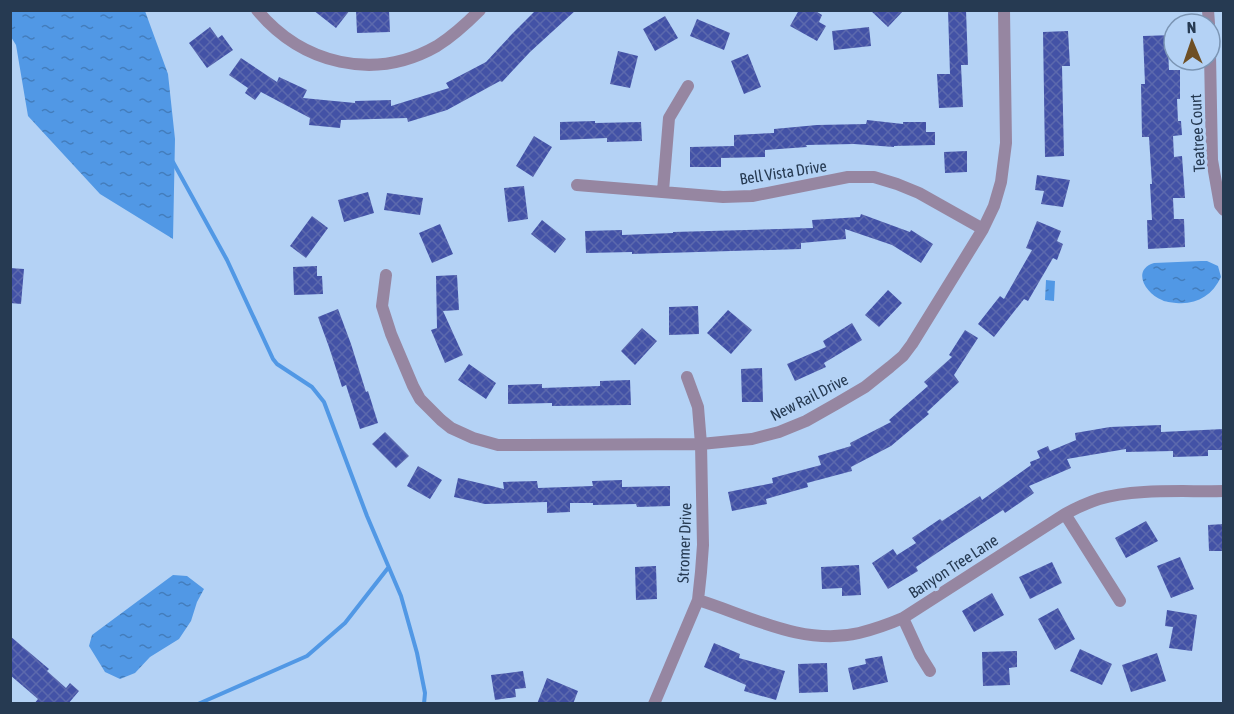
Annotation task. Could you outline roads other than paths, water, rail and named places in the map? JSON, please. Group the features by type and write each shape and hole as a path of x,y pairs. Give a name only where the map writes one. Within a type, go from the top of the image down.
{"street":[{"path":"257,10 267,22 293,43 318,56 349,63 379,64 410,57 437,45 451,36 480,10"},
{"name":"New Rail Drive","path":"386,276 382,306 413,386 429,410 441,420 473,438 498,445 701,444 752,439 779,432 806,421 865,387 903,356 983,229 994,206 1001,182 1006,143 1004,10"},
{"name":"Teatree Court","path":"1213,72 1218,104 1212,160 1220,205 1224,210"},
{"path":"663,191 669,118 688,86"},
{"name":"Bell Vista Drive","path":"577,185 723,197 752,196 848,177 874,177 919,193 983,229"},
{"name":"Stromer Drive","path":"654,704 698,600 703,545 701,444 698,407 687,377"},
{"name":"Banyon Tree Lane","path":"698,600 774,627 795,632 835,636 857,633 879,628 903,618 1065,514 1100,499 1135,492 1224,491"},
{"path":"1065,514 1120,601"},
{"path":"903,618 930,671"}],"water":[{"path":"10,11 145,11 168,74 175,139 173,239 100,194 28,116 16,45 11,37"},
{"path":"1207,261 1218,266 1221,277 1208,294 1197,301 1176,303 1163,301 1151,293 1143,282 1143,271 1154,263"},
{"path":"1046,280 1055,281 1054,301 1045,300"},
{"path":"173,575 187,576 204,589 191,621 179,639 150,657 135,673 120,679 105,672 89,646 92,635"}],"waterway":[{"path":"173,162 227,260 273,359 312,387 324,402 367,516 401,596 417,653 425,693 424,704"},
{"path":"198,704 307,656 345,623 388,568"}]}
